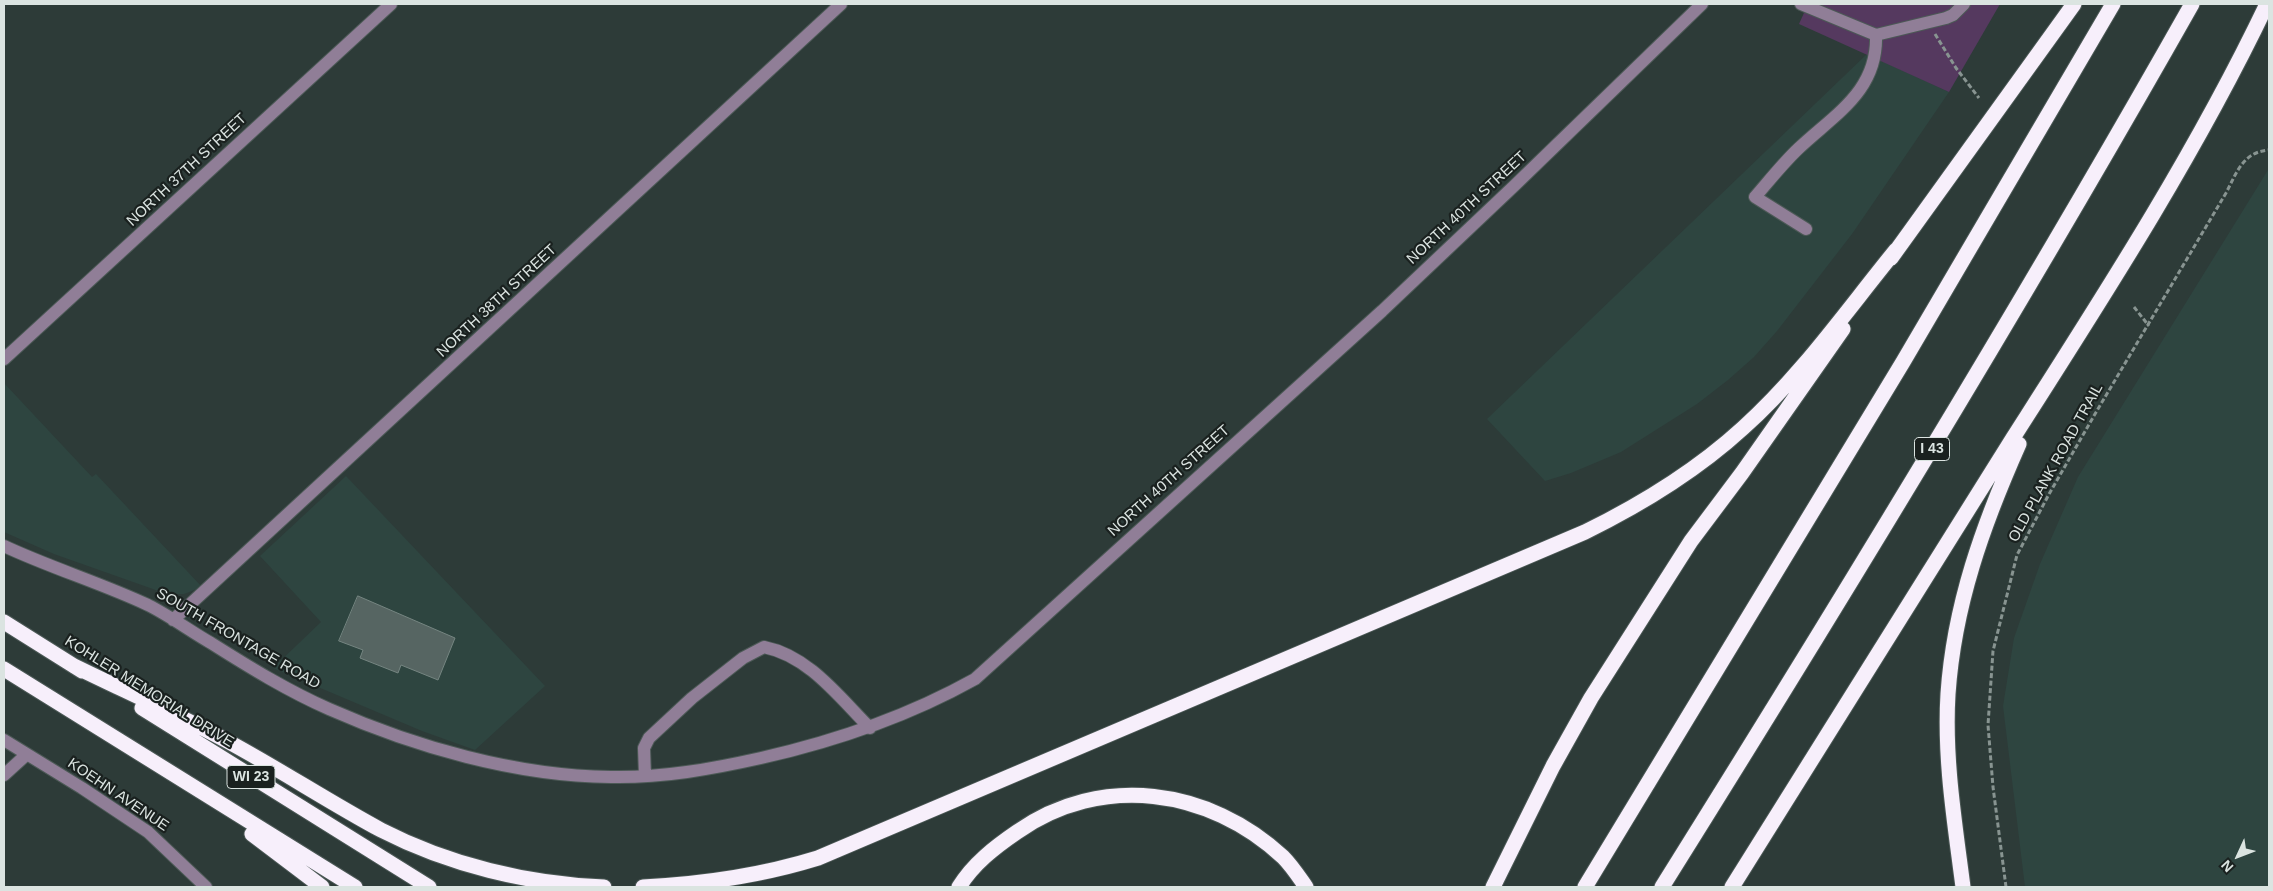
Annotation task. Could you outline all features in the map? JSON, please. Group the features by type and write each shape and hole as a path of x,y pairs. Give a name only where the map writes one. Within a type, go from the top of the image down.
{"highway":[{"path":"1493,887 1553,766 1591,698 1691,541 1742,473 1896,250 2074,4"},
{"path":"1585,887 1903,362 2113,4"},
{"name":"I 43","path":"1662,887 1956,410 2041,268 2192,4"},
{"path":"1732,887 2132,249 2246,50 2267,4"},
{"path":"644,887 711,882 744,877 818,858 1585,532 1628,511 1692,470 1744,428 1785,386 1896,250"},
{"path":"1963,887 1951,788 1948,740 1948,695 1953,648 1963,594 1976,551 1993,503 2040,397"},
{"name":"KOHLER MEMORIAL DRIVE","path":"4,622 429,887"},
{"path":"74,666 227,741 383,831 427,850 495,872 528,879 604,887"},
{"name":"WI 23","path":"4,670 355,887"},
{"path":"126,746 260,840 322,887"},
{"path":"960,887 973,869 997,845 1028,824 1070,806 1110,796 1129,795 1147,795 1190,802 1226,817 1251,832 1283,858 1306,887"}],"street":[{"name":"NORTH 37TH STREET","path":"4,359 391,4"},
{"name":"NORTH 38TH STREET","path":"173,620 841,4"},
{"name":"NORTH 40TH STREET","path":"870,728 911,712 975,679 1382,311 1702,4"},
{"path":"1801,4 1823,7 1876,35 1950,17 1964,4"},
{"path":"1806,229 1754,197 1789,158 1838,114 1863,87 1874,62 1876,35"},
{"name":"SOUTH FRONTAGE ROAD","path":"4,546 150,606 277,683 319,704 376,728 426,745 478,759 542,771 610,777 645,776 700,771 730,765 817,745 870,728"},
{"path":"645,776 644,748 649,738 699,692 743,658 764,647 792,656 820,677 870,728"},
{"name":"KOEHN AVENUE","path":"4,740 82,788 148,832 206,887"},
{"path":"4,775 26,755"}],"path":[{"path":"1931,22 1944,50 1979,98"},
{"name":"OLD PLANK ROAD TRAIL","path":"2006,887 1993,787 1988,725 1993,651 2017,556 2048,496 2226,193 2239,166 2256,151 2269,150"},
{"path":"2134,307 2149,326"}],"shaded area":[{"path":"1808,4 2000,4 1949,92 1799,24"},
{"path":"1867,54 1949,92 1852,234 1777,331 1754,357 1728,380 1697,404 1621,452 1571,473 1545,481 1487,419"},
{"path":"2268,170 2269,887 2025,887 2003,706 2014,638 2040,564 2078,477"},
{"path":"4,383 92,477 96,474 202,587 184,594 167,594 54,554 4,532"},
{"path":"346,476 545,686 475,750 422,731 273,668 321,622 260,556"}],"building":[{"path":"358,596 455,638 438,680 401,665 398,673 360,658 363,650 339,641"}]}
